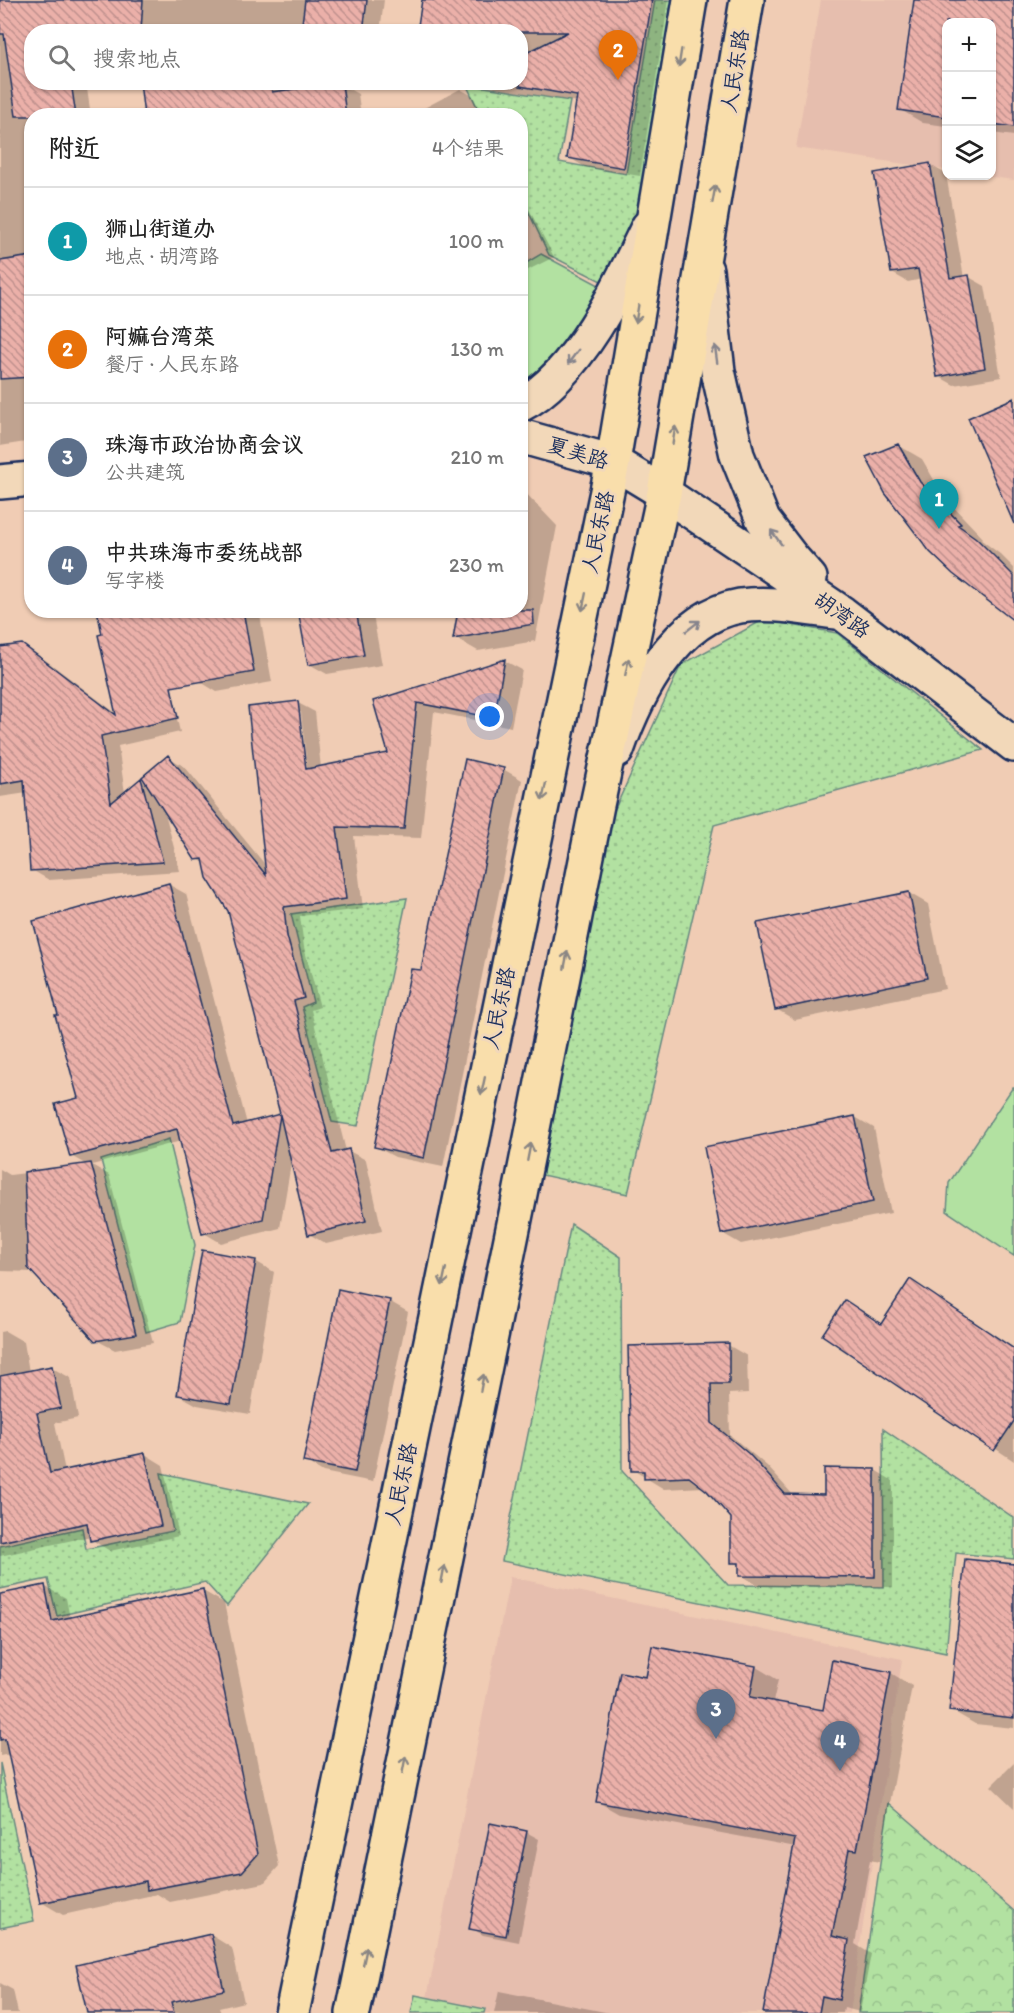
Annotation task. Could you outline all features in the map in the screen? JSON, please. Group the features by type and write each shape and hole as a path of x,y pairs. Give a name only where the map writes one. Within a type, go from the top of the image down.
{"main road":[{"name":"人民东路","path":"292,2013 613,462 690,0"},
{"name":"人民东路","path":"353,2013 597,805 664,493 747,0"}],"street":[{"path":"528,399 560,375 594,328 615,295 654,215"},
{"path":"705,251 718,371 737,455 763,520 793,559 842,613"},
{"name":"夏美路","path":"528,438 613,462 664,493"},
{"path":"0,482 24,480"},
{"name":"胡湾路","path":"664,493 842,613 1014,745"},
{"path":"597,805 622,736 638,703 664,656 684,633 703,619 741,606 761,604 842,613"}],"shaded area":[{"path":"821,0 1014,0 1014,180 996,178 996,18 942,18 942,169 796,148"},
{"path":"510,1577 902,1659 850,2013 424,2013"}],"green space":[{"path":"655,0 683,0 648,207 607,284 549,255 528,211 528,108 478,108 469,90 503,90 570,101 559,162 626,174"},
{"path":"541,254 610,291 548,369 528,385 528,262"},
{"path":"763,620 837,633 983,750 714,825 628,1194 542,1175 613,813 681,665"},
{"path":"407,898 358,1126 332,1122 302,1007 313,1002 291,914"},
{"path":"1013,1087 1014,1256 947,1211 949,1183"},
{"path":"169,1139 195,1245 180,1322 146,1332 101,1160"},
{"path":"571,1224 621,1257 622,1471 728,1585 884,1587 883,1429 1014,1518 1014,1559 956,1553 946,1653 502,1561"},
{"path":"161,1473 308,1504 227,1606 205,1582 57,1616 48,1579 0,1589 0,1546 82,1528 86,1549 173,1531"},
{"path":"0,1763 34,1921 0,1928"},
{"path":"889,1803 1014,1911 1014,2013 858,2013"},
{"path":"415,1995 485,2009 484,2013 411,2013"}],"building":[{"path":"0,0 143,0 141,24 24,24 24,90 72,90 75,108 24,108 24,116 16,116 4,34 0,34"},
{"path":"305,0 367,0 364,24 302,24"},
{"path":"422,0 652,0 624,168 567,158 577,96 528,87 528,52 568,32 528,32 528,24 418,24"},
{"path":"914,0 1014,0 1014,127 996,125 996,18 942,18 942,116 898,110"},
{"path":"141,90 272,90 272,92 343,90 345,108 143,108"},
{"path":"930,163 950,278 969,275 985,368 937,377 918,269 891,273 874,173"},
{"path":"24,257 24,378 0,379 0,261"},
{"path":"1014,398 1014,524 968,418"},
{"path":"898,444 920,482 961,524 958,525 976,538 1014,576 1014,621 953,574 930,552 885,493 866,457"},
{"path":"528,610 533,610 534,624 453,639 457,618 528,618"},
{"path":"99,618 244,618 254,672 171,687 178,718 101,736 111,803 141,778 163,862 30,871 24,780 0,784 0,647 22,644 116,715 98,635 102,634"},
{"path":"299,618 357,618 364,655 308,665"},
{"path":"505,659 494,718 417,703 404,829 337,827 346,899 284,907 287,936 304,998 294,1001 332,1153 349,1149 366,1221 308,1235 280,1115 263,1219 202,1234 177,1129 70,1157 55,1104 78,1098 55,1015 58,1015 33,921 169,883 233,1126 280,1114 228,911 207,878 203,859 195,860 142,777 168,755 266,875 248,707 298,701 306,769 388,753 373,701"},
{"path":"465,759 504,768 424,1158 374,1147 411,969 421,970"},
{"path":"909,892 927,978 775,1010 757,923"},
{"path":"855,1116 873,1202 721,1234 704,1147"},
{"path":"91,1163 136,1334 95,1341 28,1268 24,1172"},
{"path":"202,1250 256,1260 231,1404 177,1395"},
{"path":"910,1279 1014,1349 1014,1421 994,1451 822,1335 845,1300 881,1324"},
{"path":"338,1289 390,1300 355,1472 303,1462"},
{"path":"729,1343 729,1384 711,1384 712,1423 749,1454 785,1494 824,1495 824,1468 875,1469 875,1577 739,1576 739,1563 731,1563 731,1518 707,1491 689,1477 644,1479 644,1471 631,1471 628,1346"},
{"path":"52,1366 61,1408 37,1413 50,1473 145,1453 161,1526 90,1541 87,1523 0,1542 0,1376"},
{"path":"965,1559 1014,1564 1014,1718 949,1711"},
{"path":"45,1585 52,1621 203,1589 258,1854 242,1872 147,1890 146,1881 40,1903 5,1739 0,1740 0,1594"},
{"path":"652,1646 756,1666 750,1697 823,1710 832,1660 891,1672 857,1850 849,1849 832,1936 849,1940 839,2000 822,1996 819,2013 763,2013 795,1839 596,1802 620,1672 646,1677"},
{"path":"490,1823 527,1831 506,1936 469,1929"},
{"path":"211,1934 224,1990 171,2002 174,2013 87,2013 76,1965"}],"place":[{"name":"阿嫲台湾菜","path":"618,80"},
{"name":"狮山街道办","path":"939,529"},
{"name":"珠海市政治协商会议","path":"716,1739"},
{"name":"中共珠海市委统战部","path":"840,1771"}]}
